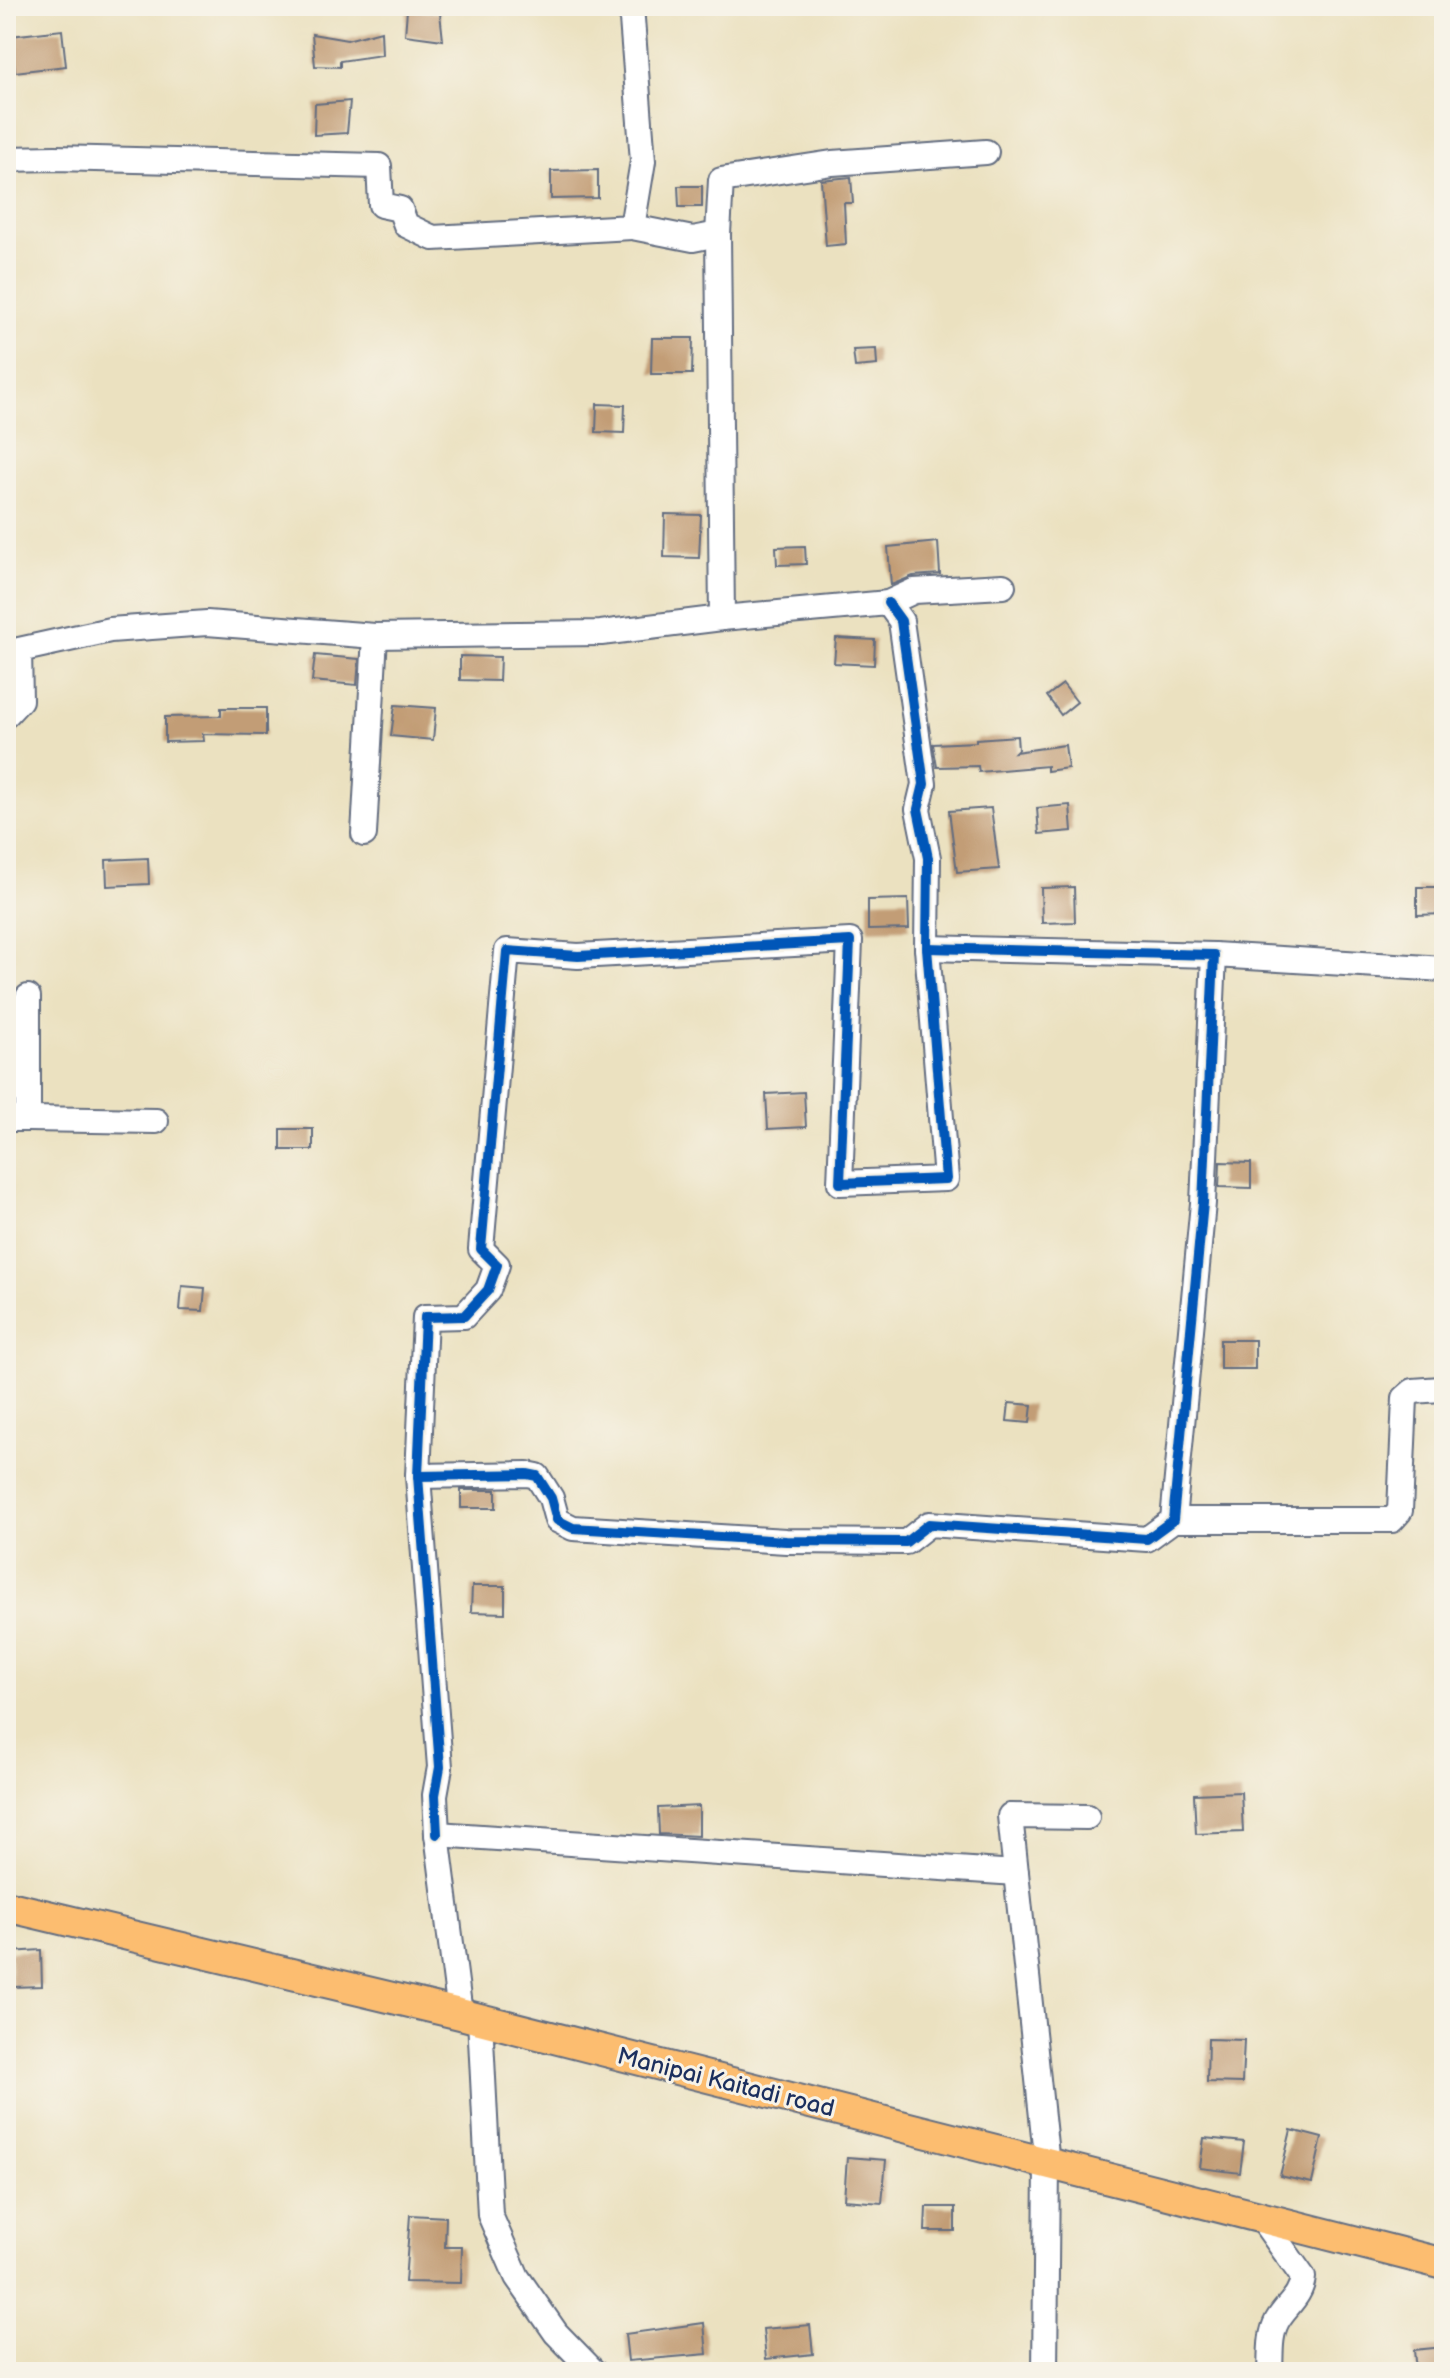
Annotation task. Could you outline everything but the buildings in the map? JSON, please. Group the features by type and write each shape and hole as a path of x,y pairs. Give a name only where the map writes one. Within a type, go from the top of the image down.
{"main road":[{"name":"Manipai Kaitadi road","path":"6,1906 470,2016 1444,2264"}],"street":[{"path":"631,6 643,161 632,227"},
{"path":"722,618 718,234 721,180 832,163 986,152"},
{"path":"6,159 379,166 381,205 400,209 406,225 433,238 632,227 693,239 718,234"},
{"path":"6,715 20,700 19,650 110,630 207,623 375,636 601,633 888,603 914,591 1003,586"},
{"path":"594,2372 556,2333 517,2277 490,2215 470,2016 437,1834 435,1795 440,1767 418,1476 425,1317 464,1316 488,1290 497,1265 481,1249 507,951 578,956 850,941 840,1183 946,1179 927,948 928,858 918,809 924,784 901,621 888,603"},
{"path":"364,834 375,636"},
{"path":"927,948 1214,955 1444,969"},
{"path":"1173,1520 1203,1203 1214,955"},
{"path":"28,997 17,1119 156,1121"},
{"path":"418,1476 537,1476 551,1498 557,1520 573,1528 770,1541 906,1542 929,1524 1147,1539 1173,1520 1392,1520 1400,1511 1405,1398 1413,1391 1441,1389"},
{"path":"1045,2372 1047,2164 1010,1816 1087,1817"},
{"path":"437,1834 1016,1873"},
{"path":"1261,2218 1303,2277 1302,2289 1277,2321 1271,2339 1270,2372"}],"cycle path":[{"path":"437,1834 435,1795 440,1767 418,1476 425,1317 464,1316 488,1290 497,1265 481,1249 507,951 578,956 850,941 840,1183 946,1179 927,948 928,858 918,809 924,784 901,621 888,603"},
{"path":"418,1476 537,1476 551,1498 557,1520 573,1528 786,1541 906,1542 929,1524 1147,1539 1173,1520 1203,1203 1214,955 927,948"}]}
